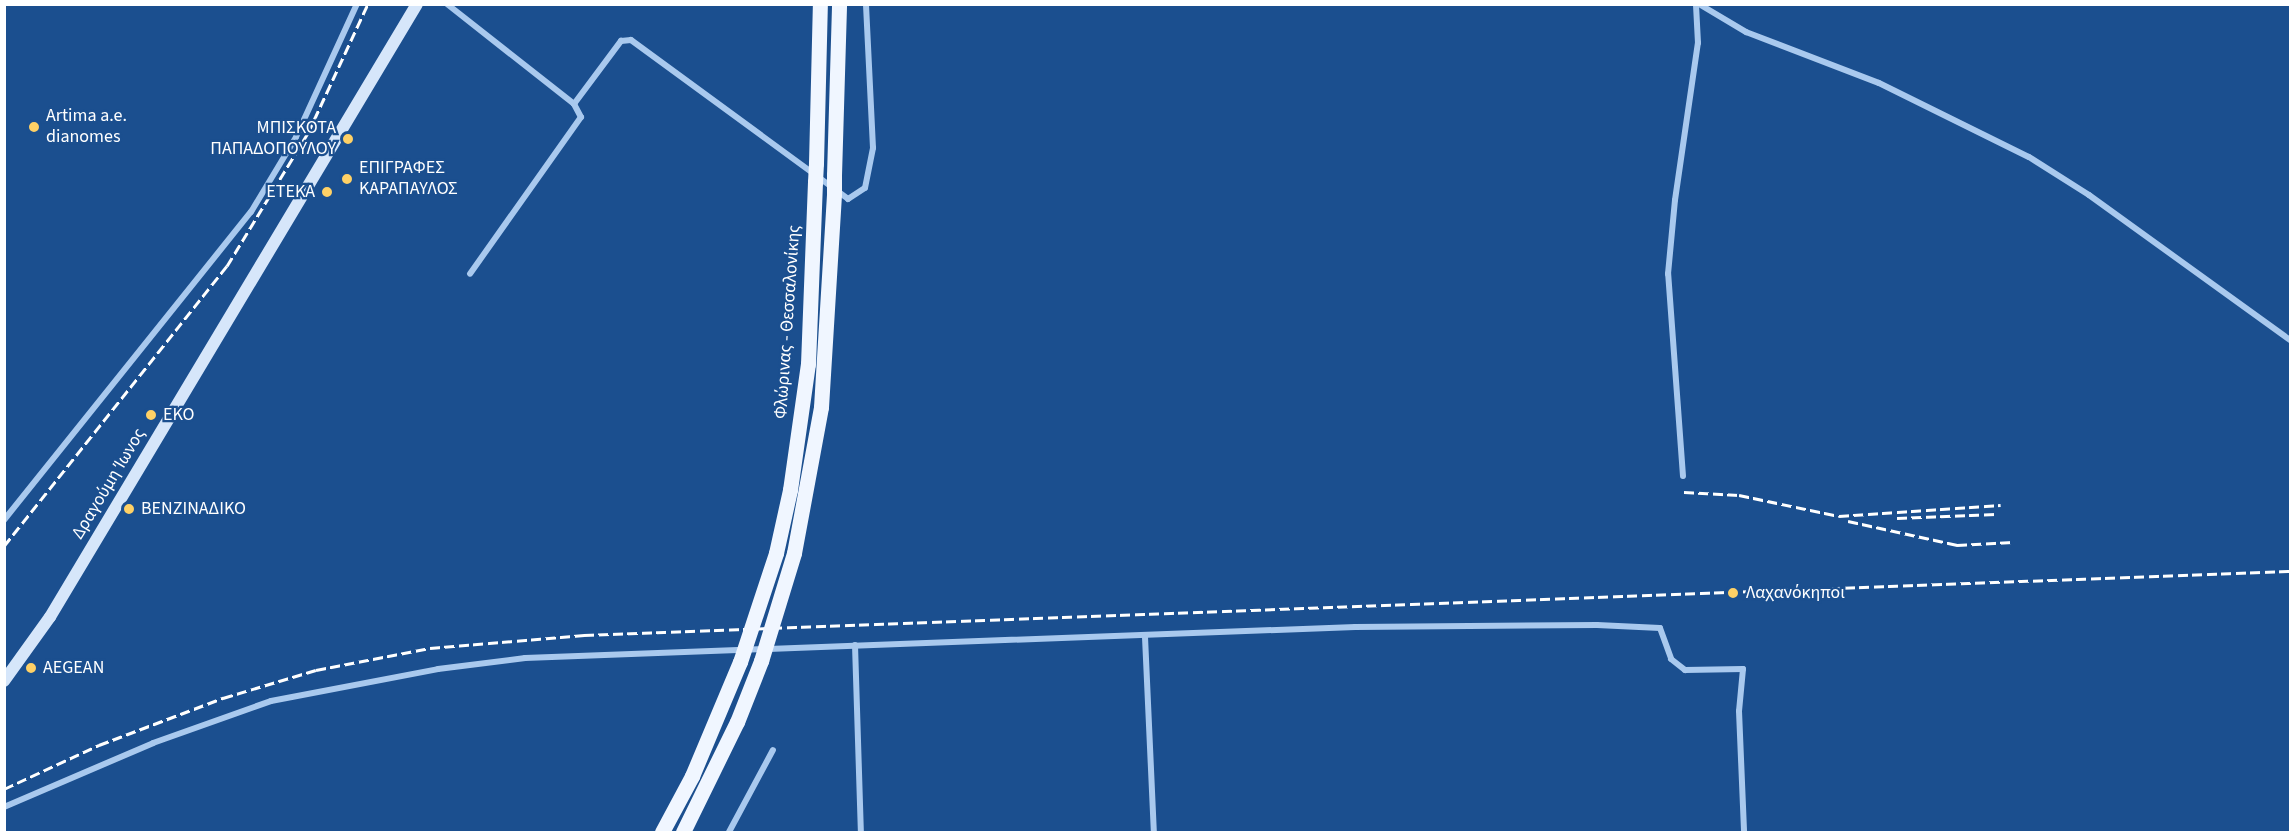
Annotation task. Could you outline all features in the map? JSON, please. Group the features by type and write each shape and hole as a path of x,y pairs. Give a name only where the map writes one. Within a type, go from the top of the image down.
{"main road":[{"name":"Δραγούμη Ίωνος","path":"4,681 50,617 417,4"},
{"name":"Φλώρινας - Θεσσαλονίκης","path":"663,832 692,777 740,662 776,553 795,459 808,364 820,4"},
{"path":"683,832 724,751 761,661 794,554 823,391 834,194 839,4"}],"street":[{"path":"4,520 251,213 296,137 357,4"},
{"path":"447,4 574,104 580,112 579,121 470,274"},
{"path":"574,104 621,41 631,40 848,199 865,188 873,148 866,4"},
{"path":"1698,4 1746,32 1879,83 2029,157 2099,202 2290,340"},
{"path":"1683,476 1668,274 1673,212 1698,43 1698,4"},
{"path":"4,807 92,767 271,701 354,685 525,658 855,645 1145,638 1355,627 1660,628 1678,667 1743,671 1739,703 1744,832"},
{"path":"1145,638 1154,832"},
{"path":"855,645 861,832"},
{"path":"729,832 773,750"}],"railway":[{"path":"4,546 227,266 308,133 368,4"},
{"path":"1684,492 1739,495 1839,516 2001,505"},
{"path":"1897,518 1996,514"},
{"path":"1848,521 1957,545 2013,542"},
{"path":"4,789 99,745 223,698 316,670 430,648 584,635 2290,571"}],"place":[{"name":"Artima a.e. dianomes","path":"34,127"},
{"name":"ΜΠΙΣΚΟΤΑ ΠΑΠΑΔΟΠΟΥΛΟΥ","path":"348,139"},
{"name":"ΕΠΙΓΡΑΦΕΣ ΚΑΡΑΠΑΥΛΟΣ","path":"347,179"},
{"name":"ΕΤΕΚΑ","path":"327,192"},
{"name":"EKO","path":"151,415"},
{"name":"ΒΕΝΖΙΝΑΔΙΚΟ","path":"129,509"},
{"name":"Λαχανόκηποι","path":"1733,593"},
{"name":"AEGEAN","path":"31,668"}]}
